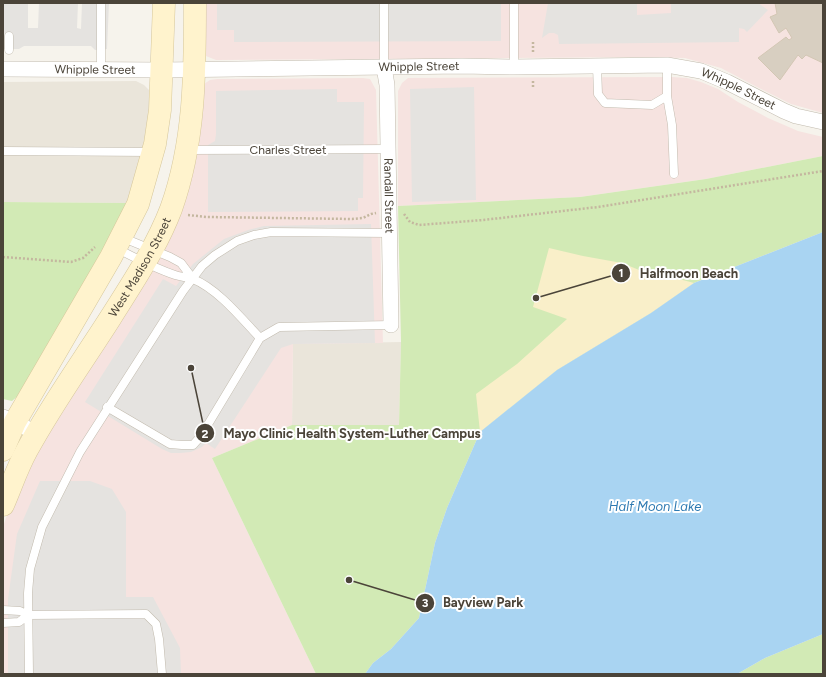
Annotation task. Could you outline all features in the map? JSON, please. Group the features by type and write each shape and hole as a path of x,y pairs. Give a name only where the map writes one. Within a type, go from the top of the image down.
{"main road":[{"path":"3,450 9,420 111,244 138,204 153,152 160,110 164,3"},
{"name":"West Madison Street","path":"3,505 23,458 37,433 148,256 171,209 187,150 192,111 195,69 195,3"}],"street":[{"name":"Whipple Street","path":"3,68 101,68 162,70 667,65 701,71 727,82 784,111 803,118 823,122"},
{"name":"Randall Street","path":"384,67 387,85 391,325"},
{"path":"9,420 37,433"}],"lane":[{"path":"101,3 101,68"},
{"path":"384,3 384,67"},
{"path":"514,3 514,67"},
{"path":"8,36 8,50"},
{"path":"667,65 667,96 672,125 674,174"},
{"path":"597,66 598,94 605,103 652,105 667,96"},
{"name":"Charles Street","path":"187,150 388,149"},
{"path":"3,151 153,152"},
{"path":"29,674 28,593 30,569 42,527 80,452 107,407 183,291 202,266 215,255 237,241 254,234 271,232 389,233"},
{"path":"111,244 148,256 176,276 193,279"},
{"path":"111,244 148,256 181,263 193,279 212,291 232,308 260,338"},
{"path":"107,407 170,444 193,445 201,436 260,338 279,328 391,325"},
{"path":"3,610 20,611 28,616"},
{"path":"3,623 19,622 28,616 146,614 156,624 162,674"}],"path":[{"path":"533,42 533,58"},
{"path":"398,213 403,212 410,222 419,225 483,220 598,207 823,171"},
{"path":"187,215 352,219 363,218 371,214 380,213"},
{"path":"3,258 71,262 83,258 111,244"}],"shaded area":[{"path":"3,3 28,3 28,28 38,28 39,3 78,3 77,28 81,29 82,3 109,3 107,49 95,50 91,46 24,46 19,49 3,49"},
{"path":"203,3 823,3 823,113 791,104 721,68 685,58 216,60 206,56 203,51"},
{"path":"217,3 501,3 501,41 234,42 234,30 217,30"},
{"path":"548,3 637,3 637,15 671,13 671,4 674,3 758,3 768,10 747,32 744,29 739,28 739,42 559,44 558,35 554,33 549,33 542,38"},
{"path":"408,78 687,78 701,82 718,89 738,102 768,118 798,131 823,137 823,156 706,179 580,197 398,206 398,91 402,83"},
{"path":"217,79 370,79 376,90 383,343 293,344 292,425 212,458 316,674 3,674 3,527 9,509 40,446 145,283 204,84 210,80"},
{"path":"136,81 144,85 149,90 149,108 146,139 127,203 3,202 3,82"},
{"path":"474,87 476,200 412,202 410,89"},
{"path":"337,89 337,102 364,102 363,198 358,198 358,211 208,212 208,145 215,141 216,91"},
{"path":"371,224 375,343 293,344 281,348 215,449 206,443 202,447 191,452 171,453 85,402 163,279 176,286 193,264 224,239 264,226"},
{"path":"401,342 399,425 292,425 293,344"},
{"path":"40,481 90,481 112,489 126,512 126,597 153,597 180,648 181,674 8,674 8,599 17,534"}],"green space":[{"path":"823,156 823,232 694,283 651,313 557,370 480,432 447,508 435,543 419,618 391,649 373,663 365,674 316,674 212,458 292,425 399,425 401,342 398,206 580,197 706,179"},
{"path":"3,202 127,203 122,218 20,394 12,401 3,399"},
{"path":"823,634 823,674 737,674 765,658"}],"sand":[{"path":"549,248 622,263 661,279 679,279 694,283 651,313 557,370 480,432 476,394 517,364 567,319 533,307"}],"water":[{"name":"Half Moon Lake","path":"823,232 823,634 765,658 737,674 365,674 373,663 391,649 419,618 435,543 447,508 480,432 557,370 651,313 694,283"}],"building":[{"path":"775,3 823,3 823,63 806,55 802,59 798,55 780,80 758,58 786,37 789,40 792,38 786,28 779,33 770,17 777,14"}],"place":[{"name":"Halfmoon Beach","path":"536,298"},
{"name":"Mayo Clinic Health System-Luther Campus","path":"191,368"},
{"name":"Bayview Park","path":"349,580"}]}
